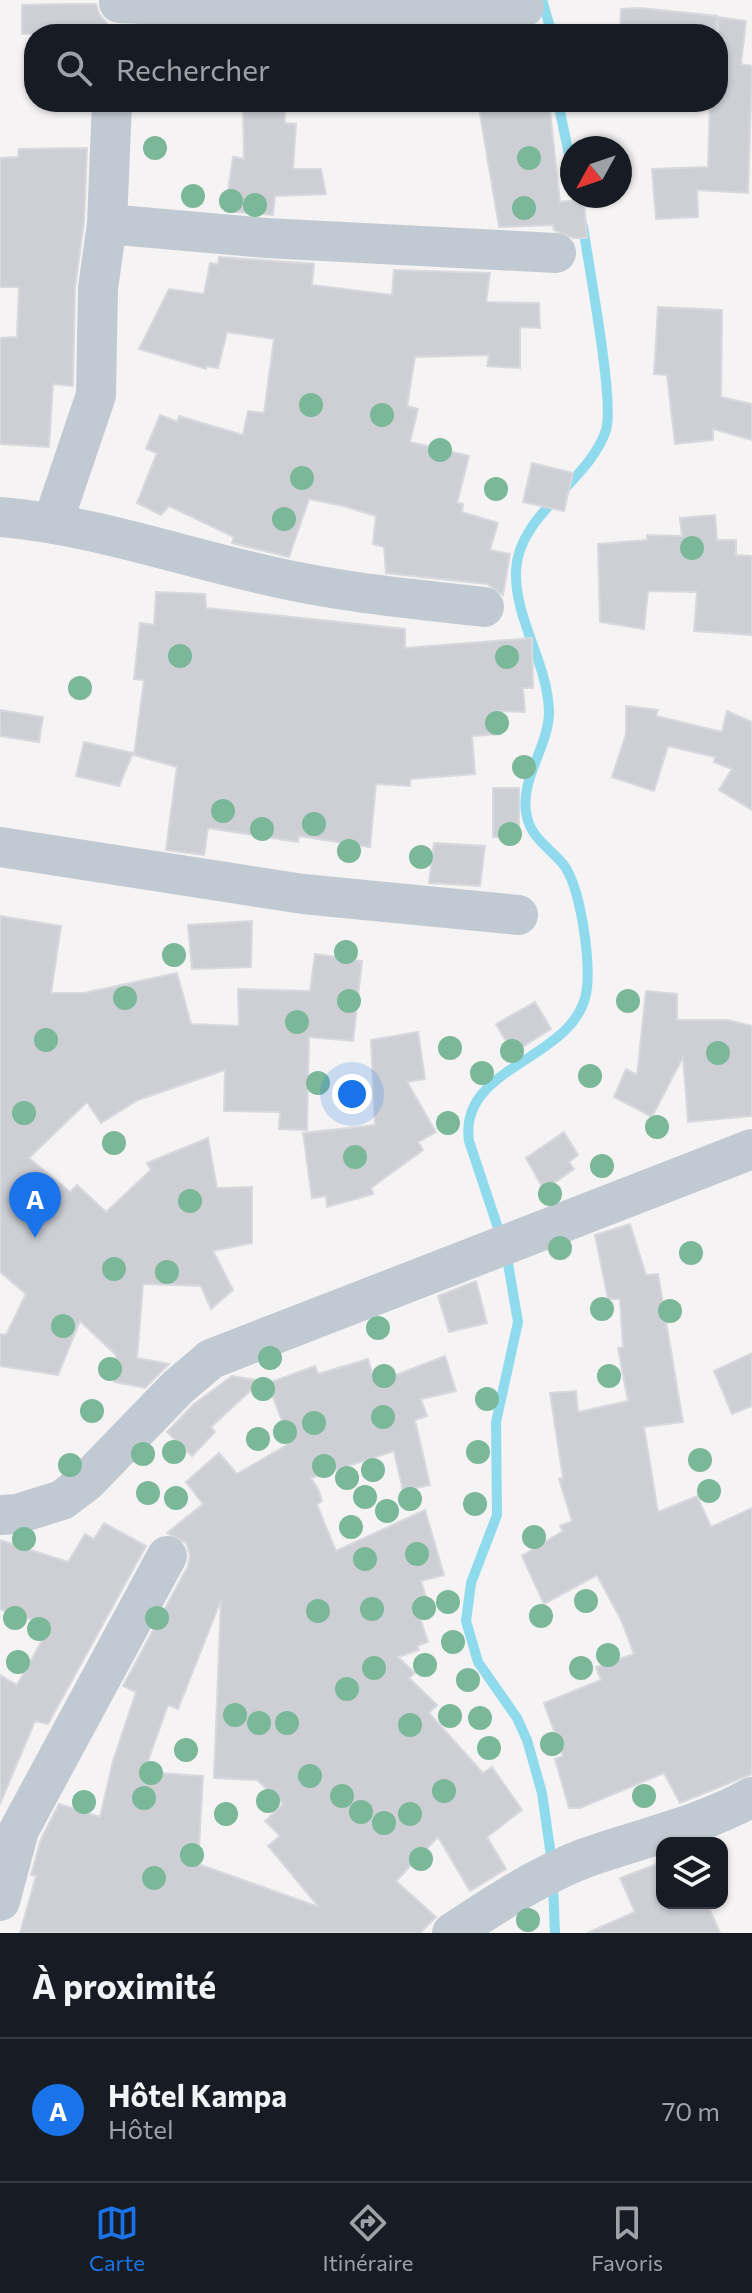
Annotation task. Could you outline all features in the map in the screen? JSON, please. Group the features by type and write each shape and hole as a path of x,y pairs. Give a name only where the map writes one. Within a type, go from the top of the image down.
{"street":[{"path":"118,12 376,14 524,7"},
{"path":"53,522 96,395 98,288 107,224 112,112"},
{"path":"107,224 266,238 556,253"},
{"path":"0,517 53,522 277,578 343,590 484,607"},
{"path":"0,847 303,894 518,915"},
{"path":"0,1515 29,1511 62,1500 87,1481 178,1387 211,1359 752,1149"},
{"path":"0,1901 19,1830 167,1556"},
{"path":"452,1933 506,1898 583,1859 729,1810 752,1797"}],"building":[{"path":"96,4 107,24 24,24 22,34 22,5"},
{"path":"621,9 717,16 717,24 620,24"},
{"path":"718,17 746,21 741,64 752,66 748,193 697,190 698,217 656,219 652,169 708,167 710,112 728,112 728,24 718,24"},
{"path":"243,112 284,112 285,123 296,124 293,169 321,169 326,194 275,196 273,215 225,211 233,157 244,159"},
{"path":"480,112 550,112 560,208 585,208 587,238 573,238 554,230 553,225 499,227"},
{"path":"87,148 84,222 75,288 73,386 53,384 49,447 0,444 0,338 17,337 19,287 0,287 0,158 18,157 19,149"},
{"path":"219,257 314,264 312,285 392,295 394,270 490,273 486,302 539,303 540,328 520,327 520,368 487,366 489,355 415,357 407,406 418,409 410,442 469,456 457,503 463,504 462,512 498,523 490,550 510,554 503,595 487,584 386,573 384,547 373,544 376,516 343,506 309,499 289,557 232,543 234,537 169,506 161,515 137,503 157,453 146,449 160,415 178,422 179,416 243,435 248,411 264,413 274,339 227,332 218,368 206,366 206,369 139,349 169,289 204,294 210,263 218,264"},
{"path":"658,307 722,310 721,397 752,404 752,440 713,429 713,440 675,444 667,375 654,374"},
{"path":"532,463 573,473 564,511 523,502"},
{"path":"715,515 717,540 736,540 736,555 752,556 752,635 694,631 697,592 648,591 644,629 600,622 598,544 647,540 647,535 682,536 680,518"},
{"path":"156,592 205,594 206,608 405,629 405,648 532,638 533,688 523,688 525,712 498,711 500,734 472,736 475,774 410,779 410,786 376,784 370,847 299,836 298,842 208,828 204,855 166,850 177,767 134,755 144,680 134,679 140,623 154,625"},
{"path":"626,706 658,710 656,716 722,732 727,711 752,722 752,810 719,790 732,769 714,762 715,757 668,746 654,791 612,777 626,734"},
{"path":"0,710 43,717 39,742 0,736"},
{"path":"84,742 133,753 119,786 76,776"},
{"path":"493,788 519,788 519,838 493,837"},
{"path":"434,843 485,846 480,886 429,883"},
{"path":"0,916 61,926 51,993 84,993 177,973 191,1024 239,1026 238,989 310,991 315,954 362,961 353,1041 309,1037 307,1130 279,1129 280,1112 224,1111 225,1070 138,1100 101,1123 87,1102 29,1158 70,1192 77,1185 106,1212 151,1170 147,1163 208,1138 217,1188 252,1187 252,1243 213,1251 233,1290 211,1309 201,1286 143,1284 137,1358 169,1364 145,1388 114,1382 116,1355 80,1321 58,1375 0,1366 0,1334 6,1335 26,1294 0,1272"},
{"path":"252,921 251,967 192,969 188,925"},
{"path":"646,991 677,994 677,1020 727,1020 752,1026 752,1116 688,1122 683,1057 652,1117 614,1097 626,1069 637,1075"},
{"path":"535,1002 551,1029 519,1049 507,1043 496,1024"},
{"path":"418,1032 425,1079 407,1082 436,1132 418,1142 423,1150 371,1188 373,1194 327,1207 326,1196 312,1198 303,1133 375,1125 371,1040"},
{"path":"564,1132 578,1155 569,1162 574,1169 544,1190 526,1158"},
{"path":"630,1224 646,1275 658,1274 683,1422 644,1427 658,1512 697,1496 711,1527 752,1508 752,1774 680,1803 664,1773 580,1808 569,1808 555,1759 563,1756 544,1703 601,1680 596,1667 634,1654 621,1620 597,1575 544,1604 522,1556 563,1531 560,1526 572,1521 559,1479 563,1478 550,1393 576,1391 578,1412 628,1401 618,1348 623,1347 620,1299 608,1299 595,1235"},
{"path":"476,1281 487,1323 449,1332 438,1296"},
{"path":"752,1353 752,1406 732,1414 714,1371"},
{"path":"445,1356 456,1391 421,1399 427,1416 415,1420 430,1485 403,1491 394,1451 311,1478 322,1501 317,1505 336,1551 425,1510 444,1575 421,1581 426,1597 414,1600 428,1642 417,1646 419,1650 398,1657 415,1673 409,1678 437,1705 429,1713 483,1773 492,1767 522,1810 487,1837 506,1869 470,1891 438,1837 396,1881 436,1917 420,1933 20,1933 36,1876 31,1875 41,1839 59,1804 100,1817 113,1761 136,1692 123,1686 188,1566 190,1555 186,1543 167,1533 203,1504 186,1482 219,1453 237,1474 290,1443 268,1383 315,1366 318,1374 368,1359 375,1383","holes":["221,1600 214,1778 257,1780 283,1804 265,1821 280,1836 268,1846 319,1907 198,1864 203,1776 144,1772 168,1705 178,1709"]},
{"path":"232,1376 261,1381 211,1427 215,1432 192,1456 167,1432 194,1404"},
{"path":"104,1523 146,1546 48,1724 35,1721 0,1804 0,1675 17,1685 50,1626 0,1609 0,1540 68,1562 85,1534 94,1539"},
{"path":"656,1864 656,1909 710,1909 720,1933 587,1933 635,1912 620,1878"}],"waterway":[{"path":"542,0 549,24"},
{"path":"560,112 565,136"},
{"path":"501,1237 469,1141 471,1115 482,1094 499,1078 564,1032 579,1012 587,988 585,942 575,889 563,864 537,837 527,817 527,790 548,725 549,712 543,676 520,606 516,570 520,550 529,531 585,466 606,430 608,415 604,363 583,226"},
{"path":"506,1252 518,1322 496,1422 497,1515 471,1583 466,1621 478,1662 517,1718 527,1740 542,1793 552,1863"},
{"path":"553,1883 555,1933"}],"place":[{"name":"Hôtel Kampa","path":"35,1238"}]}
